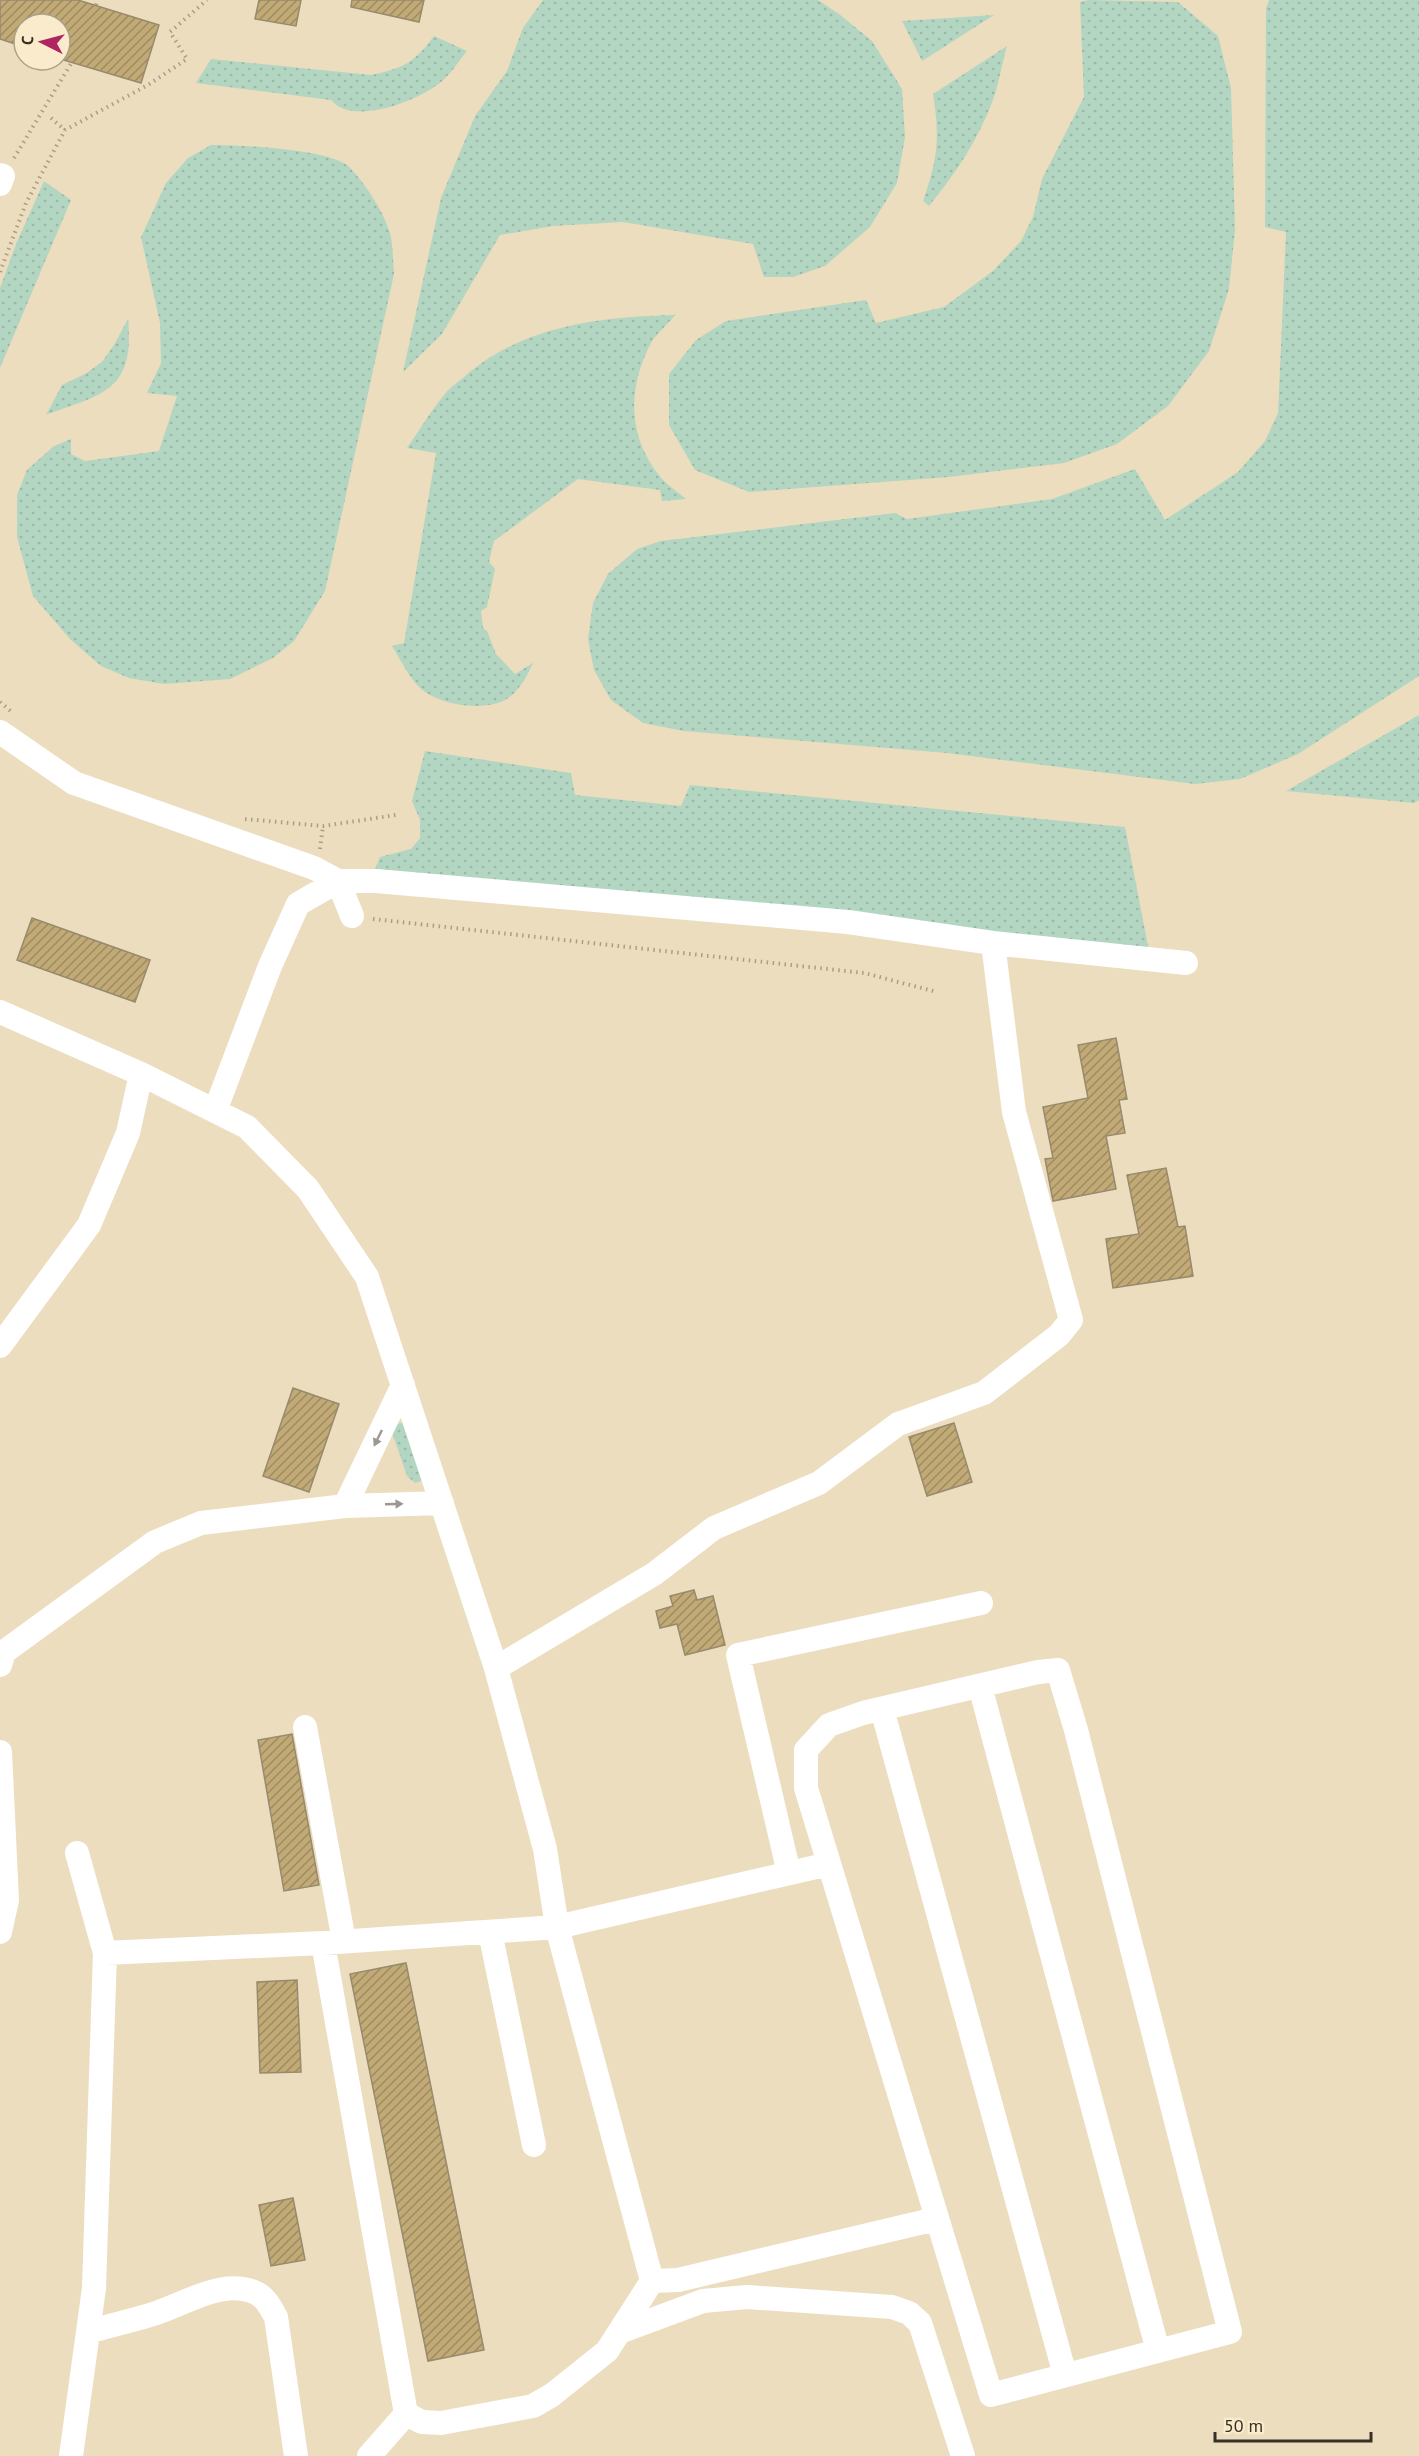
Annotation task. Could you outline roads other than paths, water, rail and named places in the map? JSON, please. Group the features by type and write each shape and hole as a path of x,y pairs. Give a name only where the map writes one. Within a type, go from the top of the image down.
{"lane":[{"path":"8,724 74,783 314,868 338,881 376,881 848,922 993,943 1186,963"},
{"path":"338,881 352,916"},
{"path":"215,1111 270,966 298,904 338,881"},
{"path":"496,1668 654,1574 714,1528 819,1483 898,1424 984,1393 1059,1335 1071,1320 1014,1112 993,943"},
{"path":"0,1012 141,1074 247,1127 308,1189 367,1277 496,1668 545,1849 557,1927 652,2281 622,2331 607,2351 552,2395 533,2406 441,2423 423,2422 406,2414"},
{"path":"0,1346 89,1225 128,1133 141,1074"},
{"path":"345,1506 403,1385"},
{"path":"0,1665 4,1652 155,1542 201,1523 345,1506 442,1503"},
{"path":"789,1873 738,1656 981,1604"},
{"path":"1058,1670 1076,1730 1230,2332 991,2395 806,1788 807,1750 829,1725 882,1708 1058,1670"},
{"path":"980,1686 1158,2351"},
{"path":"882,1708 1065,2375"},
{"path":"305,1727 334,1942 406,2414"},
{"path":"0,1752 7,1900 0,1932"},
{"path":"71,2456 94,2288 105,1953 77,1853"},
{"path":"105,1953 334,1942 557,1927 829,1864"},
{"path":"490,1932 534,2145"},
{"path":"652,2281 678,2280 936,2219"},
{"path":"88,2332 152,2314 205,2293 237,2289 257,2293 266,2300 276,2317 296,2456"},
{"path":"622,2331 703,2301 736,2298 823,2301 892,2307 905,2311 920,2323 963,2456"},
{"path":"369,2456 406,2414"}]}
